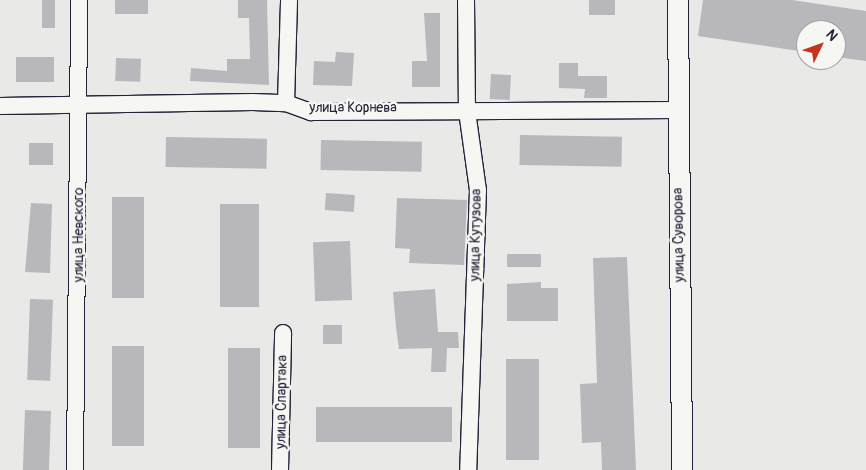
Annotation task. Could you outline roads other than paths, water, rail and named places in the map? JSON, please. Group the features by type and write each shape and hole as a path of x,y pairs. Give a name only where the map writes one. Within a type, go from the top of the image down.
{"street":[{"name":"улица Невского","path":"75,470 80,108 79,0"},
{"path":"286,103 289,0"},
{"name":"улица Кутузова","path":"466,0 467,111 478,190 468,470"},
{"name":"улица Суворова","path":"678,0 677,110 682,470"},
{"name":"улица Корнева","path":"0,106 80,108 286,103 311,112 677,110"},
{"name":"улица Спартака","path":"280,470 283,333"}]}
